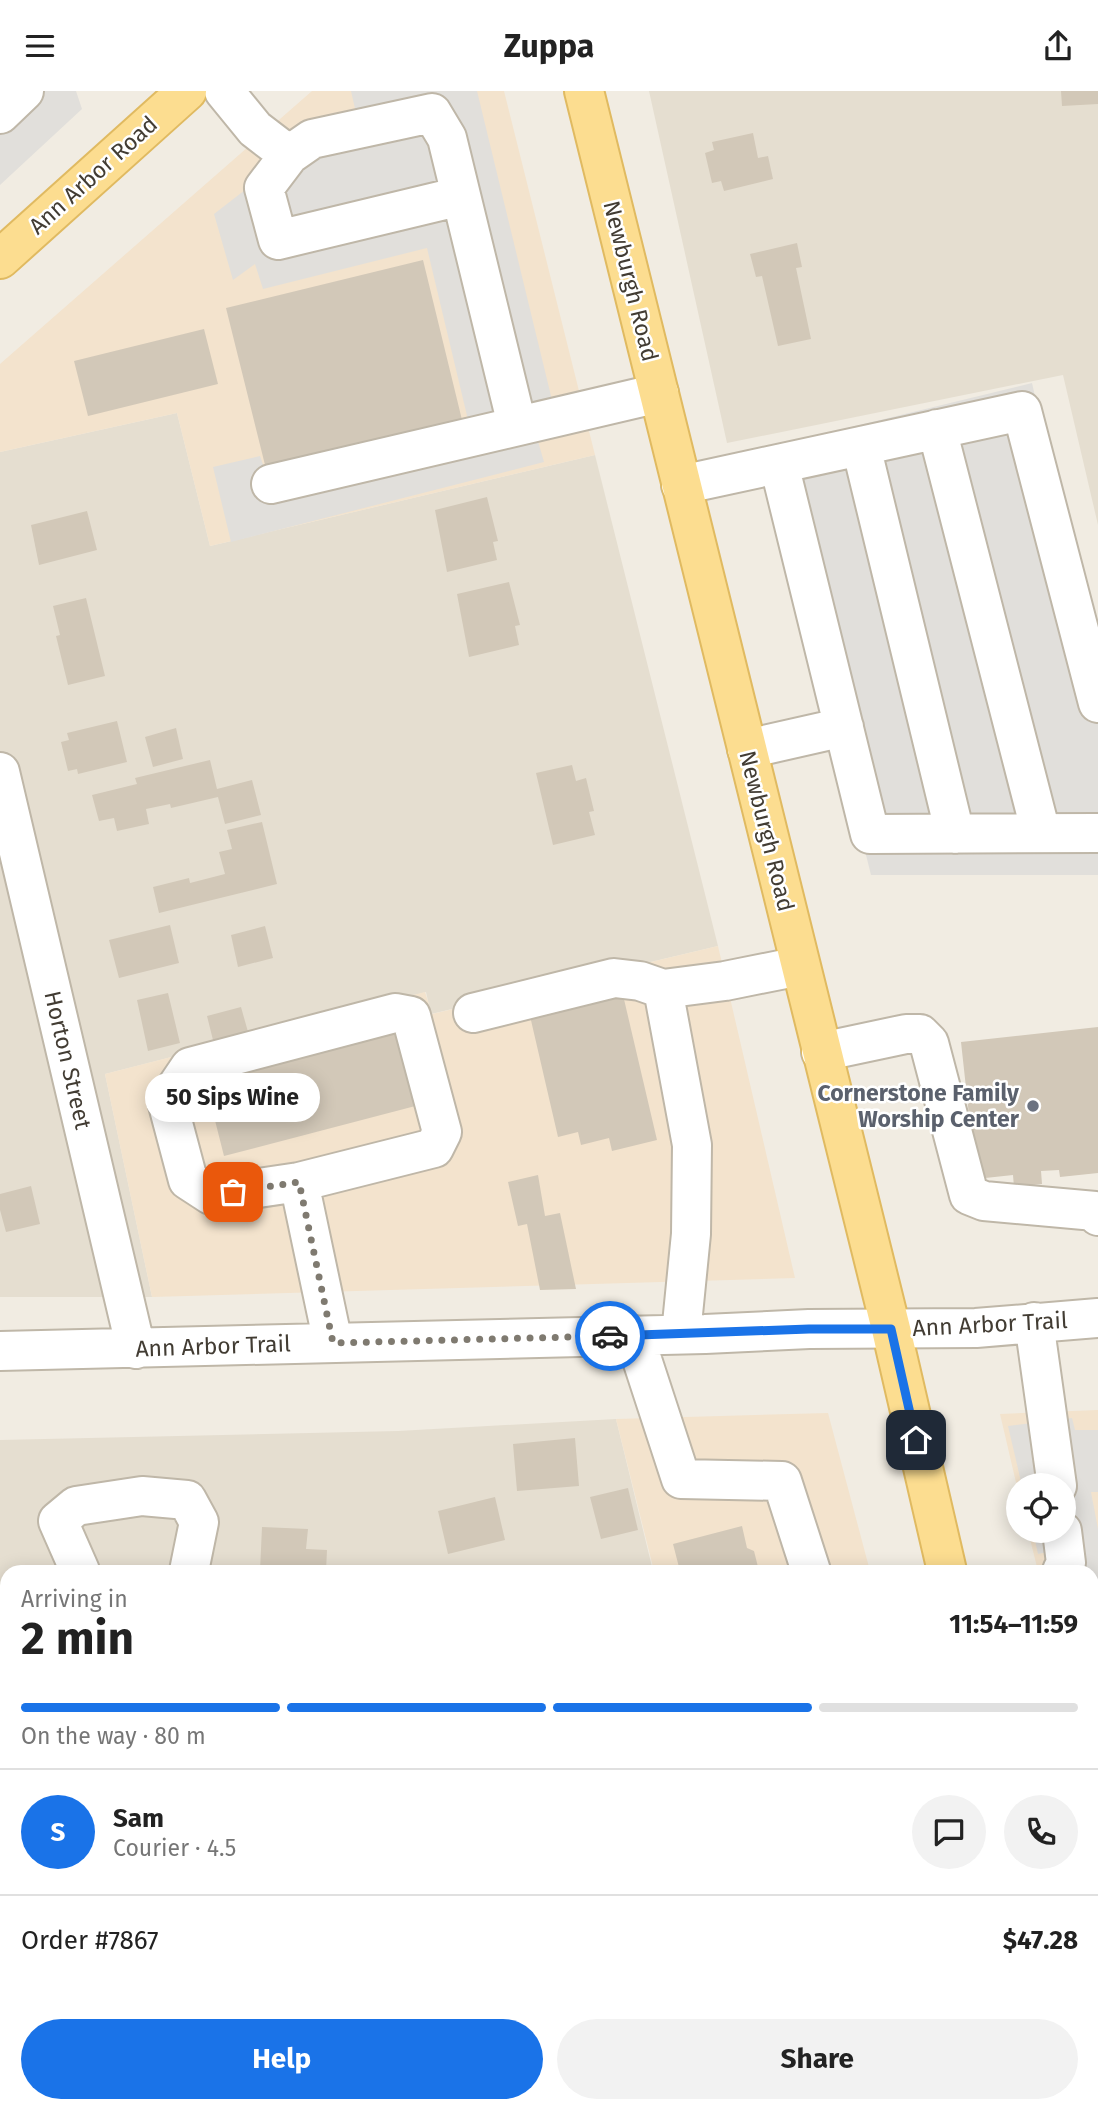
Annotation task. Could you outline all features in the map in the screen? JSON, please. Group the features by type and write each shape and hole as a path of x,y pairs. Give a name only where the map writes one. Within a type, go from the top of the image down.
{"main road":[{"name":"Ann Arbor Road","path":"0,259 187,91"},
{"name":"Newburgh Road","path":"584,91 891,1329 946,1565"}],"street":[{"path":"0,114 24,91"},
{"path":"224,91 255,129 289,155"},
{"path":"461,196 278,240 264,188 289,155 312,139 432,113 447,138 517,425"},
{"path":"271,484 659,393"},
{"path":"681,485 1022,411 1098,703"},
{"path":"937,429 1041,833"},
{"path":"861,446 955,834"},
{"path":"779,464 870,834 1098,833"},
{"path":"747,749 844,727"},
{"name":"Horton Street","path":"0,772 136,1349"},
{"path":"472,1013 614,978 640,981 663,989 725,981 800,966"},
{"path":"663,989 692,1145 691,1234 681,1334"},
{"path":"395,1013 411,1016 442,1132 434,1148 299,1182 211,1195 188,1180 166,1101 190,1067 395,1013"},
{"path":"821,1052 906,1034 920,1034 929,1043 969,1195 984,1201 1095,1211 1098,1216"},
{"path":"299,1182 333,1343"},
{"name":"Ann Arbor Trail","path":"0,1351 809,1329 976,1328 1098,1318"},
{"path":"1034,1322 1055,1473"},
{"path":"634,1335 681,1479 782,1482 809,1565"},
{"path":"77,1565 58,1521 76,1506 142,1496 187,1500 199,1522 190,1565"},
{"path":"1064,1543 1065,1565"}],"shaded area":[{"path":"0,91 76,91 82,109 0,185"},
{"path":"312,91 504,91 595,455 210,546 177,413 0,452 0,364"},
{"path":"351,91 477,91 560,433 537,438 544,462 231,542 213,467 260,456 266,473 469,424 427,248 263,289 255,264 233,280 214,214 245,190 252,181 356,113"},
{"path":"649,91 1098,91 1098,525 1063,375 727,443"},
{"path":"1032,383 1098,667 1098,875 871,875 765,448"},
{"path":"177,413 210,546 595,455 718,946 431,1014 426,992 105,1074 152,1297 0,1297 0,452"},
{"path":"718,946 795,1278 152,1297 105,1074 425,992 432,1014"},
{"path":"1098,1410 1098,1565 1036,1565 1031,1543 1076,1543 1076,1473 1014,1473 1000,1414"},
{"path":"828,1413 868,1565 652,1565 616,1419"},
{"path":"1072,1418 1075,1430 1098,1430 1098,1492 1091,1492 1098,1529 1098,1565 1046,1565 1057,1563 1058,1550 1038,1554 1036,1543 1076,1543 1076,1473 1019,1473 1008,1426"},
{"path":"616,1419 652,1565 0,1565 0,1440 398,1431"}],"building":[{"path":"1061,91 1098,91 1098,104 1062,106"},
{"path":"753,133 758,158 768,156 773,179 724,191 721,181 712,183 705,153 714,150 712,142"},
{"path":"797,243 802,267 796,268 811,339 778,346 762,276 756,277 750,254"},
{"path":"423,260 463,424 267,473 226,308"},
{"path":"204,329 218,384 88,416 74,361"},
{"path":"487,497 498,541 493,542 497,560 447,572 435,510"},
{"path":"87,511 97,550 39,565 31,525"},
{"path":"509,582 520,625 515,626 519,645 469,657 457,594"},
{"path":"86,598 105,676 68,685 56,636 60,635 53,606"},
{"path":"117,721 127,762 78,774 77,769 68,771 61,742 69,740 67,733"},
{"path":"176,728 183,759 153,767 145,737"},
{"path":"210,760 217,789 252,780 261,815 225,824 218,797 171,808 170,804 146,809 149,824 117,831 114,818 99,821 92,795 137,784 135,778"},
{"path":"572,765 576,781 586,778 594,811 589,812 595,835 553,845 536,773"},
{"path":"262,822 277,884 159,913 153,887 189,878 190,883 225,874 219,852 232,849 227,830"},
{"path":"170,925 179,963 119,978 109,940"},
{"path":"265,926 273,958 238,967 231,935"},
{"path":"168,993 180,1043 148,1051 137,1000"},
{"path":"623,995 657,1140 612,1151 609,1138 581,1145 578,1132 558,1137 530,1016"},
{"path":"241,1007 250,1039 215,1048 207,1016"},
{"name":"Cornerstone Family Worship Center","path":"1098,1027 1098,1173 1060,1177 1059,1170 1041,1171 1042,1184 1014,1187 1013,1175 976,1179 961,1042"},
{"path":"404,1030 423,1104 224,1156 205,1081"},
{"path":"538,1175 545,1216 560,1213 576,1289 540,1290 527,1224 518,1226 508,1182"},
{"path":"31,1186 40,1224 6,1232 0,1210 0,1194"},
{"path":"575,1438 579,1486 517,1491 513,1444"},
{"path":"628,1488 638,1530 601,1539 590,1497"},
{"path":"495,1497 505,1540 448,1554 438,1511"},
{"path":"742,1526 747,1548 754,1551 758,1565 678,1565 673,1544"},
{"path":"262,1527 308,1529 306,1549 327,1550 326,1565 260,1565"}],"way so far":[{"path":"233,1192 299,1182 333,1343 610,1336"}],"place":[{"name":"Cornerstone Family Worship Center","path":"1033,1106"},
{"name":"50 Sips Wine","path":"233,1192"}],"route":[{"path":"610,1336 891,1329 916,1440"}]}
